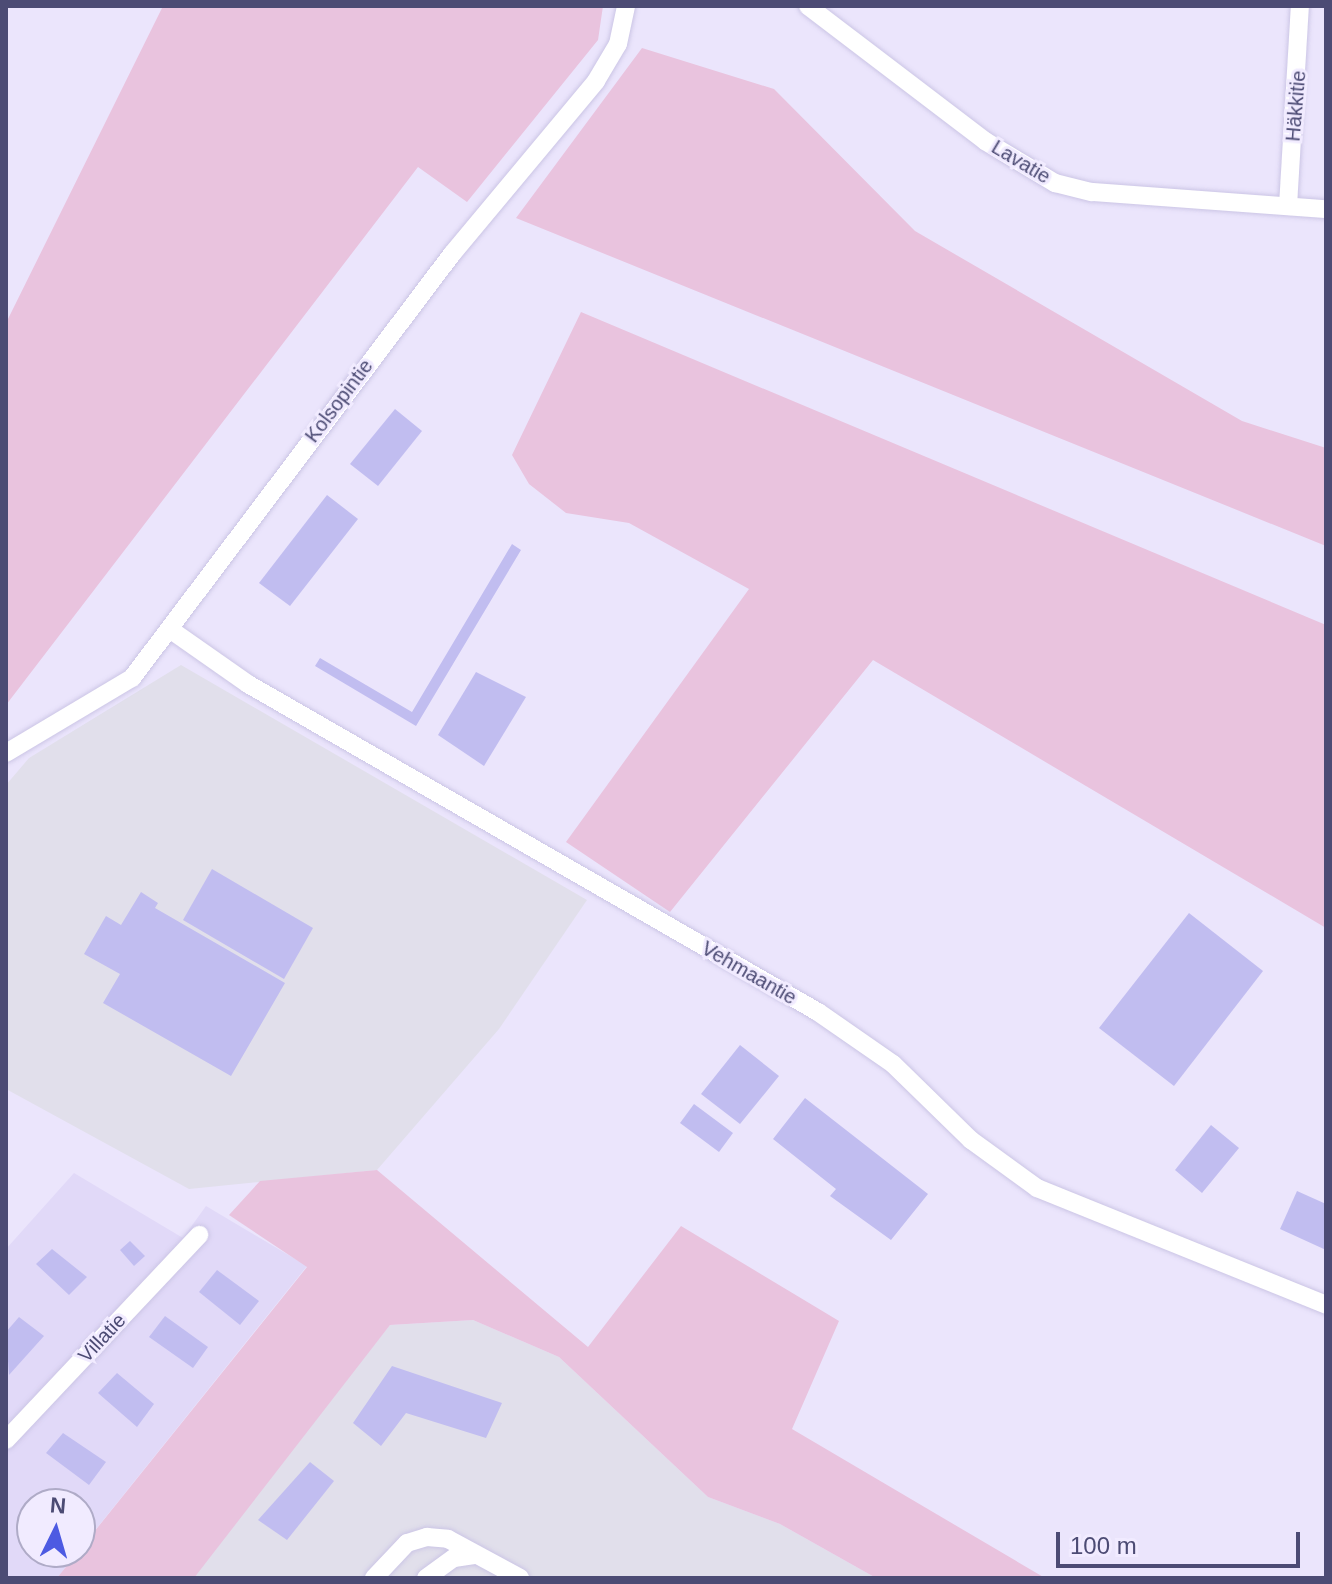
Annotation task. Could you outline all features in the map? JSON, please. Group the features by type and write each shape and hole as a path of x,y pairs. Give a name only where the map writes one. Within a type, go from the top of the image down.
{"street":[{"name":"Kolsopintie","path":"6,753 132,678 171,630 332,408 596,81 618,44 626,6"},
{"name":"Lavatie","path":"808,6 985,141 1055,183 1092,192 1326,209"},
{"name":"Häkkitie","path":"1288,206 1300,6"},
{"name":"Vehmaantie","path":"171,630 248,684 818,1012 893,1064 971,1140 1037,1188 1326,1305"},
{"name":"Villatie","path":"6,1440 199,1235"},
{"path":"374,1578 407,1543 427,1537 448,1539 520,1578"},
{"path":"426,1578 454,1558 476,1555"}],"shaded area":[{"path":"163,6 603,6 598,40 467,202 418,167 6,705 6,323"},
{"path":"642,48 774,89 915,231 1242,421 1326,448 1326,546 516,218"},
{"path":"581,312 1326,625 1326,928 873,660 670,912 566,842 749,589 629,523 566,513 529,484 512,455"},
{"path":"181,665 587,900 499,1029 377,1170 189,1189 6,1089 6,785 29,758"},
{"path":"377,1170 588,1347 681,1226 839,1321 792,1429 1045,1578 876,1578 780,1524 708,1497 559,1357 473,1320 390,1325 194,1578 57,1578 65,1568 96,1568 96,1529 307,1267 229,1215 260,1181"},
{"path":"74,1173 183,1238 206,1206 307,1266 96,1529 96,1488 16,1488 16,1568 65,1568 57,1578 6,1578 6,1249"},
{"path":"473,1320 559,1357 708,1497 780,1524 876,1578 186,1578 390,1325"}],"building":[{"path":"395,409 422,431 378,486 350,464"},
{"path":"327,495 358,519 290,606 259,583"},
{"path":"512,544 521,550 416,726 315,666 320,658 412,712"},
{"path":"476,672 526,697 484,766 438,735"},
{"path":"212,869 313,928 284,979 183,920"},
{"path":"141,892 158,903 155,908 285,983 231,1076 103,1003 120,974 84,954 106,916 121,925"},
{"path":"1189,913 1263,971 1174,1086 1099,1028"},
{"path":"740,1045 779,1076 740,1124 701,1094"},
{"path":"805,1098 928,1194 891,1240 830,1196 836,1189 773,1139"},
{"path":"694,1104 733,1133 719,1152 680,1123"},
{"path":"1211,1125 1239,1148 1202,1193 1175,1170"},
{"path":"1297,1191 1326,1204 1326,1250 1280,1229"},
{"path":"130,1241 145,1256 134,1266 120,1250"},
{"path":"52,1249 87,1277 69,1295 36,1264"},
{"path":"217,1270 259,1301 240,1325 199,1292"},
{"path":"165,1316 208,1347 193,1368 149,1337"},
{"path":"19,1317 44,1336 9,1375 6,1332"},
{"path":"392,1366 502,1403 486,1438 406,1413 381,1446 353,1423"},
{"path":"117,1373 154,1404 137,1427 98,1393"},
{"path":"63,1433 106,1462 89,1485 46,1453"},
{"path":"310,1462 334,1481 287,1540 258,1520"}]}
